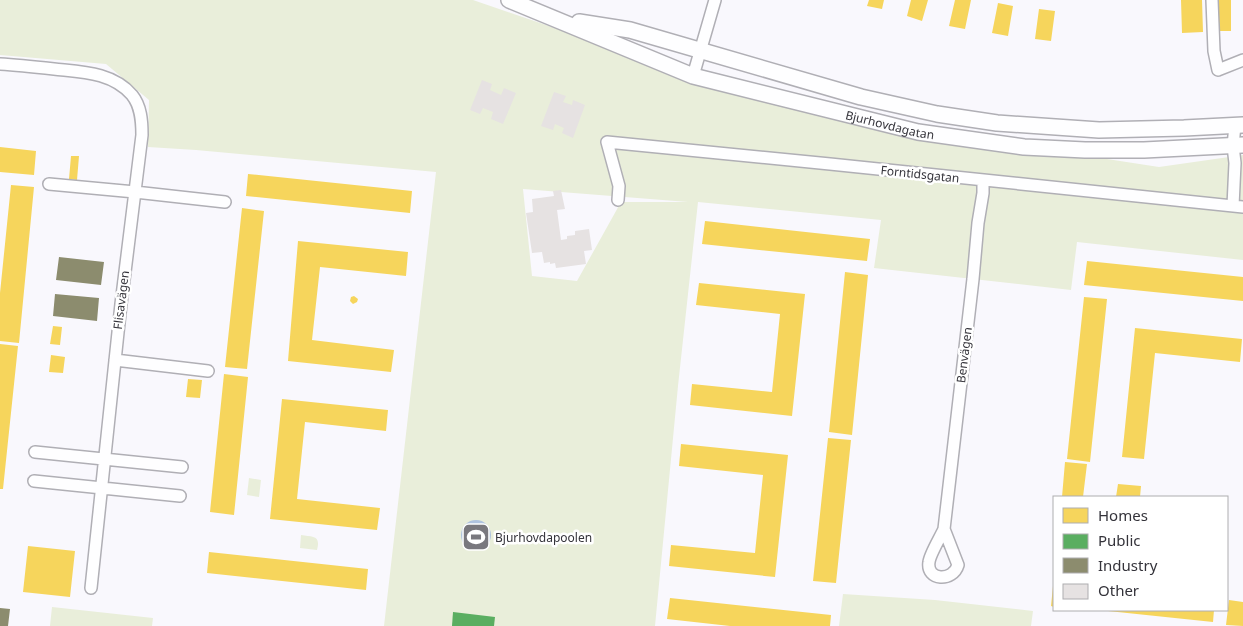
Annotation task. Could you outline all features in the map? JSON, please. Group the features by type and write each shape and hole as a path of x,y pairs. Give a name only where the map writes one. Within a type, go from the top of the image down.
{"main road":[{"name":"Bjurhovdagatan","path":"508,0 693,76 918,132 1024,147 1085,150 1144,150 1238,146"},
{"name":"Bjurhovdagatan","path":"553,18 630,30 861,97 937,114 998,122 1099,130 1239,125"}],"street":[{"path":"693,76 715,0"},
{"path":"1212,0 1214,51 1218,70 1243,60"},
{"name":"Flisavägen","path":"0,64 89,72 104,76 119,84 133,95 142,116 142,135 121,304 92,588"},
{"name":"Forntidsgatan","path":"618,200 619,186 607,142 1238,207 1235,163 1239,125"},
{"name":"Benvägen","path":"944,529 974,279 983,180"},
{"path":"49,184 225,202"},
{"path":"115,360 208,371"},
{"path":"35,452 182,467"},
{"path":"34,480 101,490 180,496"}],"green space":[{"path":"0,0 473,0 692,78 837,118 955,145 1010,153 1107,159 1159,167 1243,155 1243,260 1077,242 1071,290 874,268 881,220 698,202 655,626 384,626 436,172 148,147 149,100 106,64 0,55","holes":["523,189 688,202 621,202 577,281 532,276"]},
{"path":"249,478 261,480 259,497 247,495"},
{"path":"301,535 317,539 317,550 300,548"},
{"path":"843,594 935,600 1033,611 1031,626 839,626"},
{"path":"52,607 153,618 152,626 50,626"}],"water":[{"name":"Bjurhovdapoolen","path":"476,520 482,521 490,529 490,541 482,549 476,550 470,549 462,541 461,535 462,529 470,521"}],"building: Homes":[{"path":"869,0 884,0 882,9 867,6"},
{"path":"911,0 928,0 922,21 907,16"},
{"path":"955,0 971,0 965,29 949,26"},
{"path":"1181,0 1202,0 1203,32 1182,33"},
{"path":"1217,0 1231,0 1231,31 1218,31"},
{"path":"998,3 1013,6 1008,36 992,33"},
{"path":"1039,9 1055,11 1051,41 1035,39"},
{"path":"0,147 36,151 34,175 0,172"},
{"path":"71,156 79,156 77,180 69,179"},
{"path":"248,174 412,191 410,213 246,196"},
{"path":"11,185 34,187 19,343 0,341 0,293"},
{"path":"242,208 264,211 247,369 225,367"},
{"path":"705,221 870,239 867,261 702,244"},
{"path":"298,241 408,252 406,276 320,267 312,340 394,350 391,372 288,361"},
{"path":"1087,261 1243,277 1243,301 1084,285"},
{"path":"845,272 868,275 852,435 829,432"},
{"path":"699,283 805,294 792,416 690,405 692,384 772,392 780,314 696,305"},
{"path":"354,296 358,299 353,304 350,301 351,297"},
{"path":"1084,297 1107,299 1090,462 1067,459"},
{"path":"53,326 62,327 60,345 50,344"},
{"path":"1135,328 1242,339 1240,362 1155,353 1144,459 1122,457"},
{"path":"0,344 18,346 3,489 0,489"},
{"path":"51,355 65,357 63,373 49,372"},
{"path":"224,374 248,377 234,515 210,512"},
{"path":"188,379 202,380 200,398 186,397"},
{"path":"282,399 388,410 386,431 305,422 297,499 380,508 377,530 270,519"},
{"path":"828,438 851,440 836,583 813,581"},
{"path":"681,444 788,455 775,577 669,566 671,545 755,553 763,475 679,466"},
{"path":"1065,462 1087,464 1083,496 1062,496"},
{"path":"1118,484 1141,486 1140,496 1116,496"},
{"path":"28,546 75,551 70,597 23,592"},
{"path":"209,552 368,569 366,590 207,573"},
{"path":"1053,586 1053,607 1051,606"},
{"path":"670,598 831,615 830,626 730,626 667,619"},
{"path":"1229,600 1243,602 1243,626 1226,625"},
{"path":"1108,611 1214,611 1213,622"}],"building: Public":[{"path":"453,612 495,617 494,626 452,626"}],"building: Industry":[{"path":"59,257 104,262 101,285 56,280"},
{"path":"55,294 99,298 97,321 53,316"},
{"path":"0,608 10,609 8,626 0,626"}],"building: Other":[{"path":"482,80 492,84 490,90 501,95 504,88 516,93 503,124 491,119 493,112 483,108 480,114 470,110"},
{"path":"554,92 566,96 563,102 572,105 573,100 585,105 573,138 562,133 564,128 555,124 553,130 541,126"},
{"path":"561,190 565,209 557,210 561,240 567,239 567,236 575,235 575,231 589,229 592,250 584,251 586,264 556,268 555,263 544,263 542,252 532,253 526,213 533,212 532,199 554,196 553,191"}],"place":[{"name":"Bjurhovdapoolen","path":"476,537"}]}
